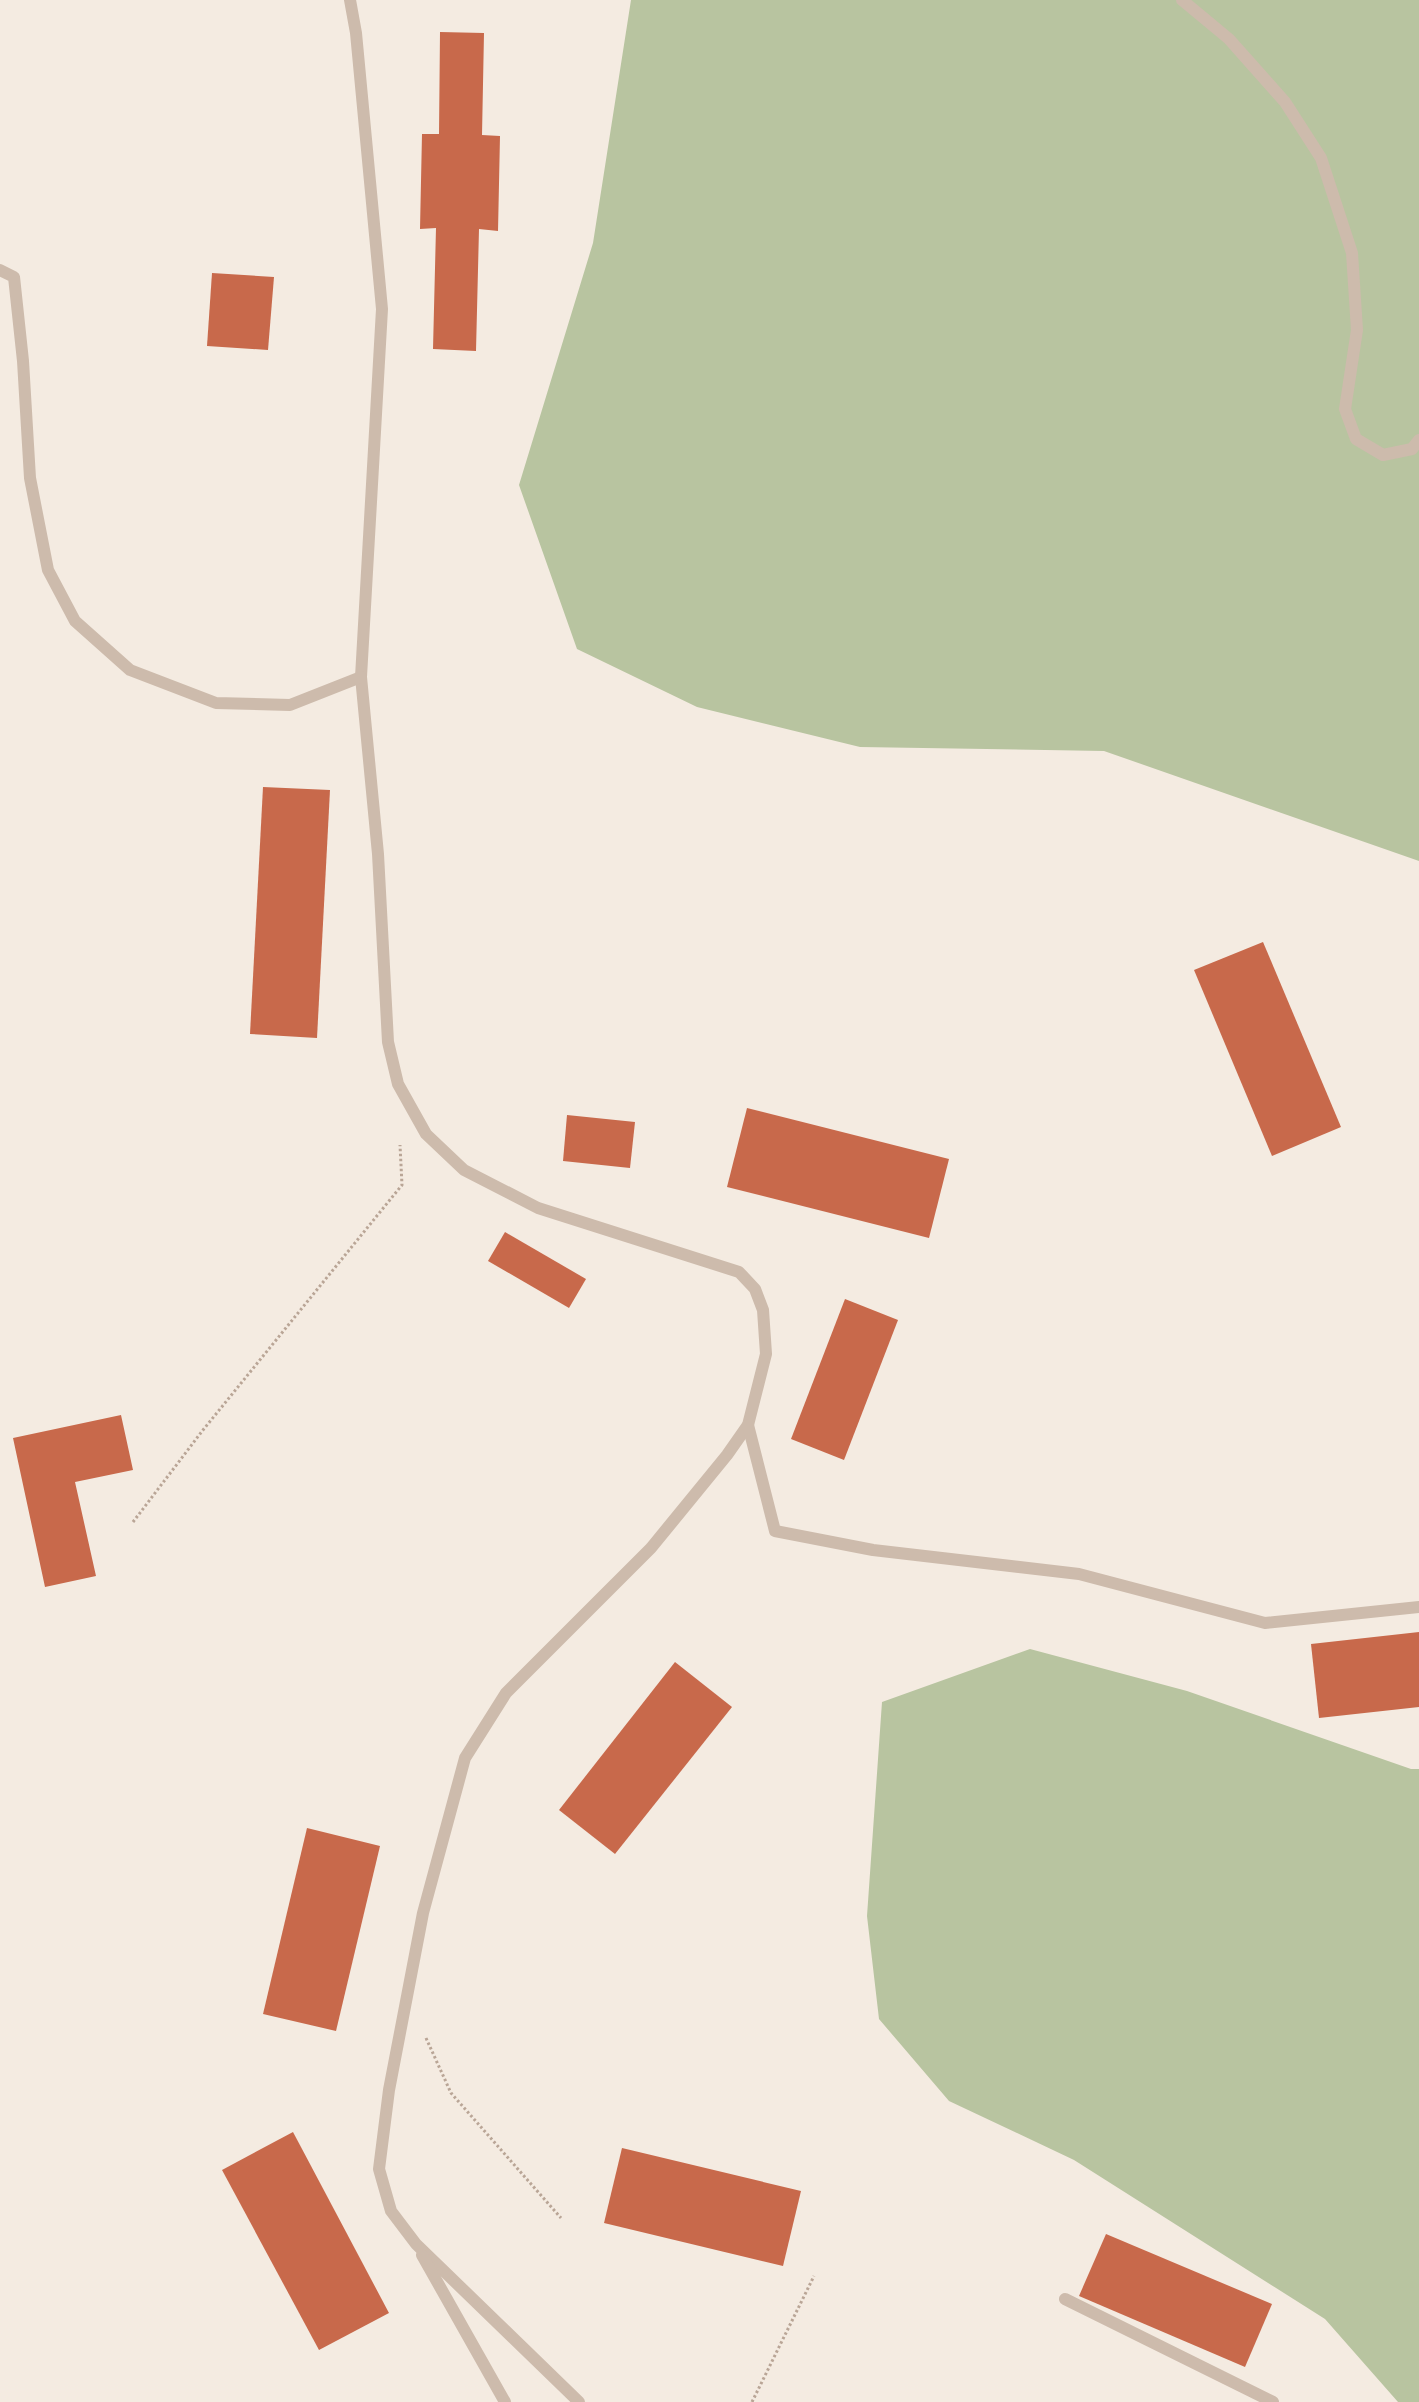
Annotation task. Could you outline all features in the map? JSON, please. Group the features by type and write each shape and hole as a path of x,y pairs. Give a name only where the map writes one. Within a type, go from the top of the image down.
{"street":[{"path":"350,0 356,33 382,309 361,677 378,854 388,1042 398,1084 426,1134 464,1170 538,1208 739,1272 755,1288 763,1310 766,1354 748,1426 727,1455 652,1548 506,1694 465,1758 422,1913 389,2090 379,2169 391,2211 416,2244 506,2402"},
{"path":"1182,0 1229,39 1285,102 1321,158 1352,253 1357,330 1344,409 1356,439 1383,455 1412,449 1419,440"},
{"path":"0,270 14,277 23,361 30,478 48,570 74,621 130,670 216,703 290,705 361,677"},
{"path":"748,1426 774,1531 873,1550 1079,1574 1265,1623 1419,1607"},
{"path":"416,2244 580,2402"},
{"path":"1065,2299 1273,2402"}],"path":[{"path":"133,1522 203,1430 402,1185 400,1139"},
{"path":"407,1996 451,2092 561,2218"},
{"path":"752,2402 814,2276"}],"green space":[{"path":"631,0 1419,0 1419,861 1104,751 860,747 697,707 577,649 519,485 593,243"},
{"path":"1030,1649 1187,1691 1411,1769 1419,1769 1419,2402 1398,2402 1325,2319 1074,2160 949,2101 879,2019 867,1916 882,1702"}],"building":[{"path":"440,32 484,33 482,135 500,136 498,231 479,229 476,351 433,349 436,228 420,229 422,134 439,134"},
{"path":"212,273 274,277 268,350 207,346"},
{"path":"263,787 330,790 317,1038 250,1034"},
{"path":"1263,942 1341,1127 1272,1156 1194,970"},
{"path":"747,1108 949,1159 929,1238 727,1187"},
{"path":"567,1115 635,1122 630,1168 563,1161"},
{"path":"505,1232 586,1279 569,1308 488,1261"},
{"path":"845,1299 898,1320 844,1460 791,1439"},
{"path":"121,1415 133,1470 75,1482 96,1576 45,1587 13,1438"},
{"path":"1419,1632 1419,1707 1319,1718 1311,1644"},
{"path":"675,1662 732,1707 615,1854 559,1810"},
{"path":"307,1828 380,1846 336,2031 263,2014"},
{"path":"293,2132 389,2313 319,2350 222,2170"},
{"path":"622,2148 801,2191 783,2266 604,2223"},
{"path":"1106,2234 1272,2304 1245,2367 1079,2296"}]}
